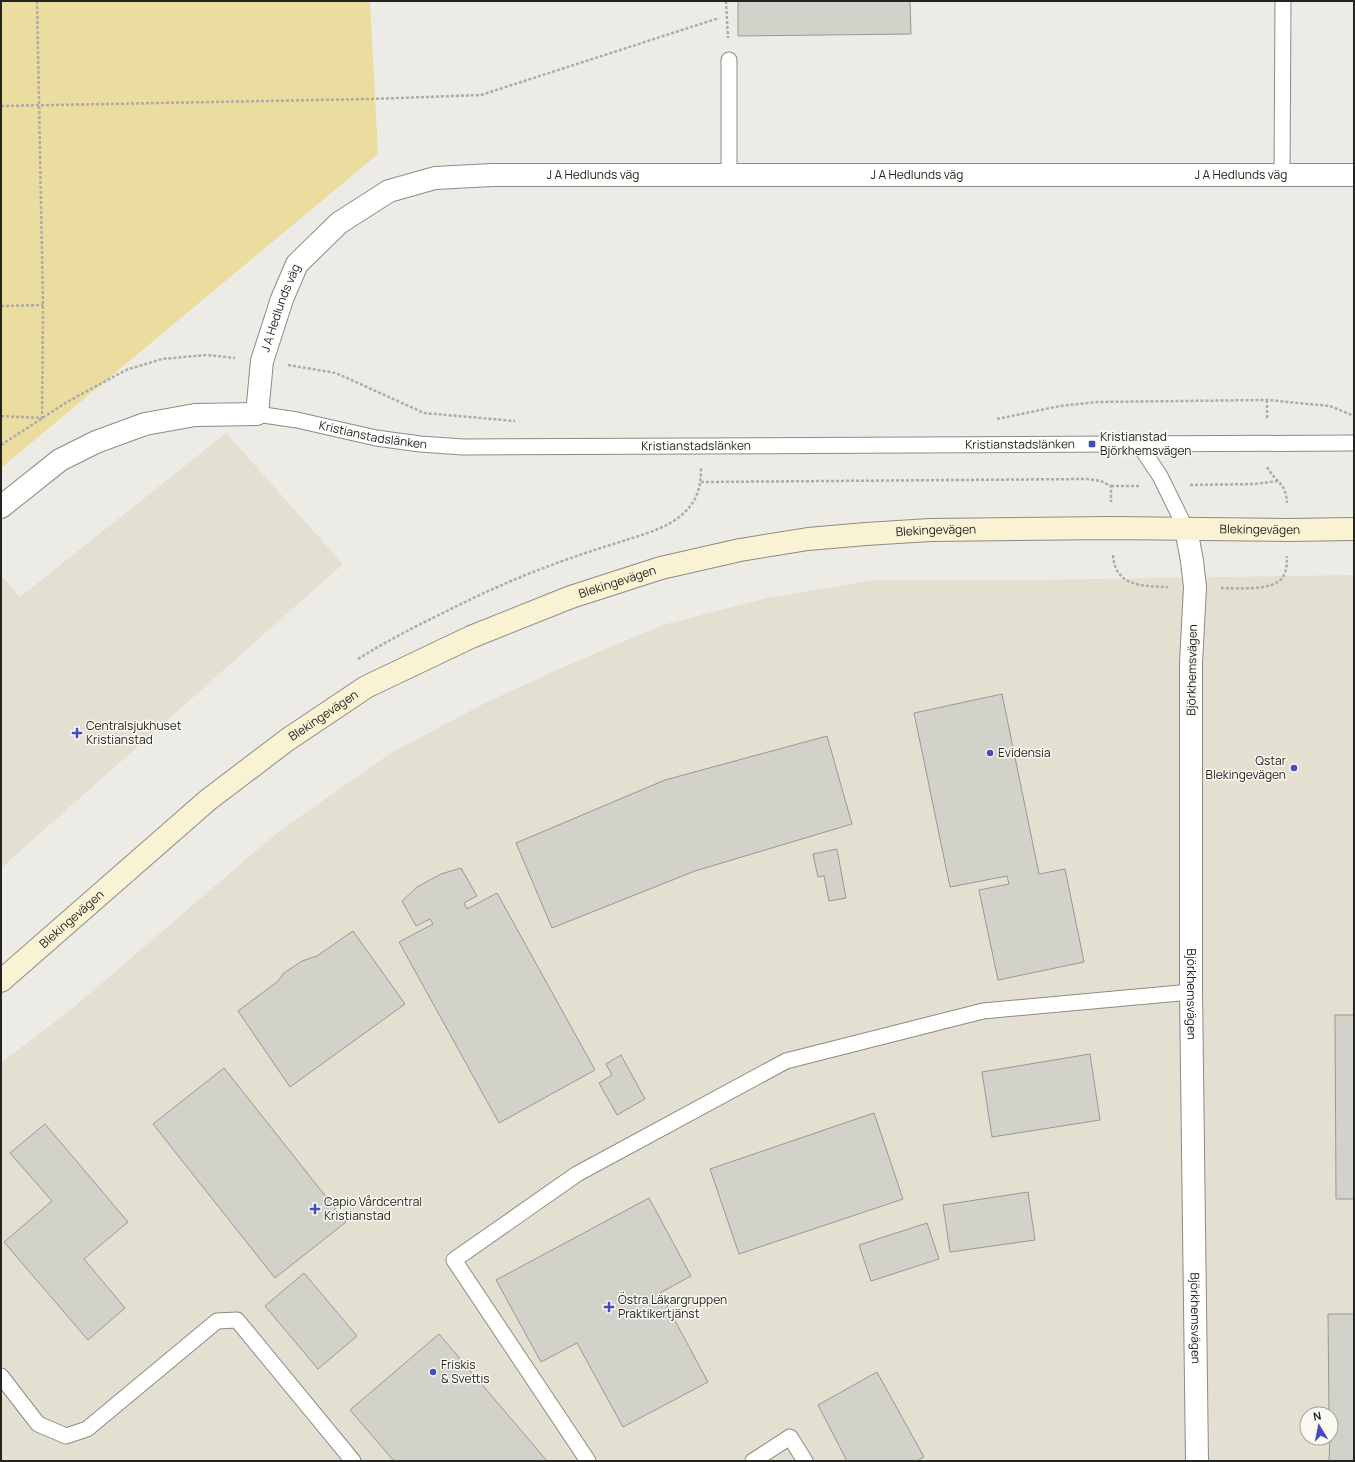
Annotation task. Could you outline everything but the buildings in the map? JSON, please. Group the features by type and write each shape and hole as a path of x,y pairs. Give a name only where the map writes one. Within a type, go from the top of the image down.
{"main road":[{"name":"Blekingevägen","path":"1,981 208,800 287,740 366,687 471,637 571,597 661,568 740,550 808,539 930,530 1103,528 1288,530 1354,529"}],"street":[{"name":"J A Hedlunds väg","path":"257,414 262,361 282,299 296,264 339,223 389,191 435,178 492,175 1354,175"},
{"path":"1,506 60,460 96,442 145,424 195,415 257,414"},
{"name":"Björkhemsvägen","path":"1186,529 1195,587 1191,663 1191,992 1197,1461"}],"lane":[{"path":"1282,176 1283,1"},
{"path":"729,60 729,175"},
{"name":"Kristianstadslänken","path":"257,414 297,420 376,438 420,444 463,447 1354,443"},
{"path":"1138,443 1165,486 1186,529"},
{"path":"588,1461 454,1260 577,1174 786,1061 982,1011 1191,992"},
{"path":"1,1376 38,1424 66,1436 87,1429 217,1321 237,1320 353,1461"},
{"path":"753,1461 790,1437 805,1461"}],"path":[{"path":"37,1 43,305 42,418"},
{"path":"726,1 729,60"},
{"path":"1,106 370,99 481,95 718,18"},
{"path":"1,306 43,305"},
{"path":"1,445 67,402 126,370 162,359 206,355 262,361 336,373 424,413 516,422"},
{"path":"1267,400 1267,466 1272,475 1284,488 1286,495 1288,530 1287,567"},
{"path":"995,420 1060,406 1097,402 1267,400 1330,406 1354,416"},
{"path":"1,416 42,418"},
{"path":"701,482 906,480"},
{"path":"1111,486 1254,484 1279,481"}],"shaded area":[{"path":"1,1 370,1 378,154 1,468"},
{"name":"Centralsjukhuset Kristianstad","path":"226,433 343,564 1,868 1,575 20,597"},
{"path":"1354,575 1354,1461 1,1461 1,1063 74,1007 278,832 391,753 487,702 568,665 663,625 767,598 876,580 1035,580"}],"place":[{"name":"Kristianstad Björkhemsvägen","path":"1092,444"},
{"name":"Centralsjukhuset Kristianstad","path":"77,733"},
{"name":"Evidensia","path":"990,753"},
{"name":"Qstar Blekingevägen","path":"1294,768"},
{"name":"Capio Vårdcentral Kristianstad","path":"315,1209"},
{"name":"Östra Läkargruppen Praktikertjänst","path":"609,1307"},
{"name":"Friskis & Svettis","path":"433,1372"}]}
